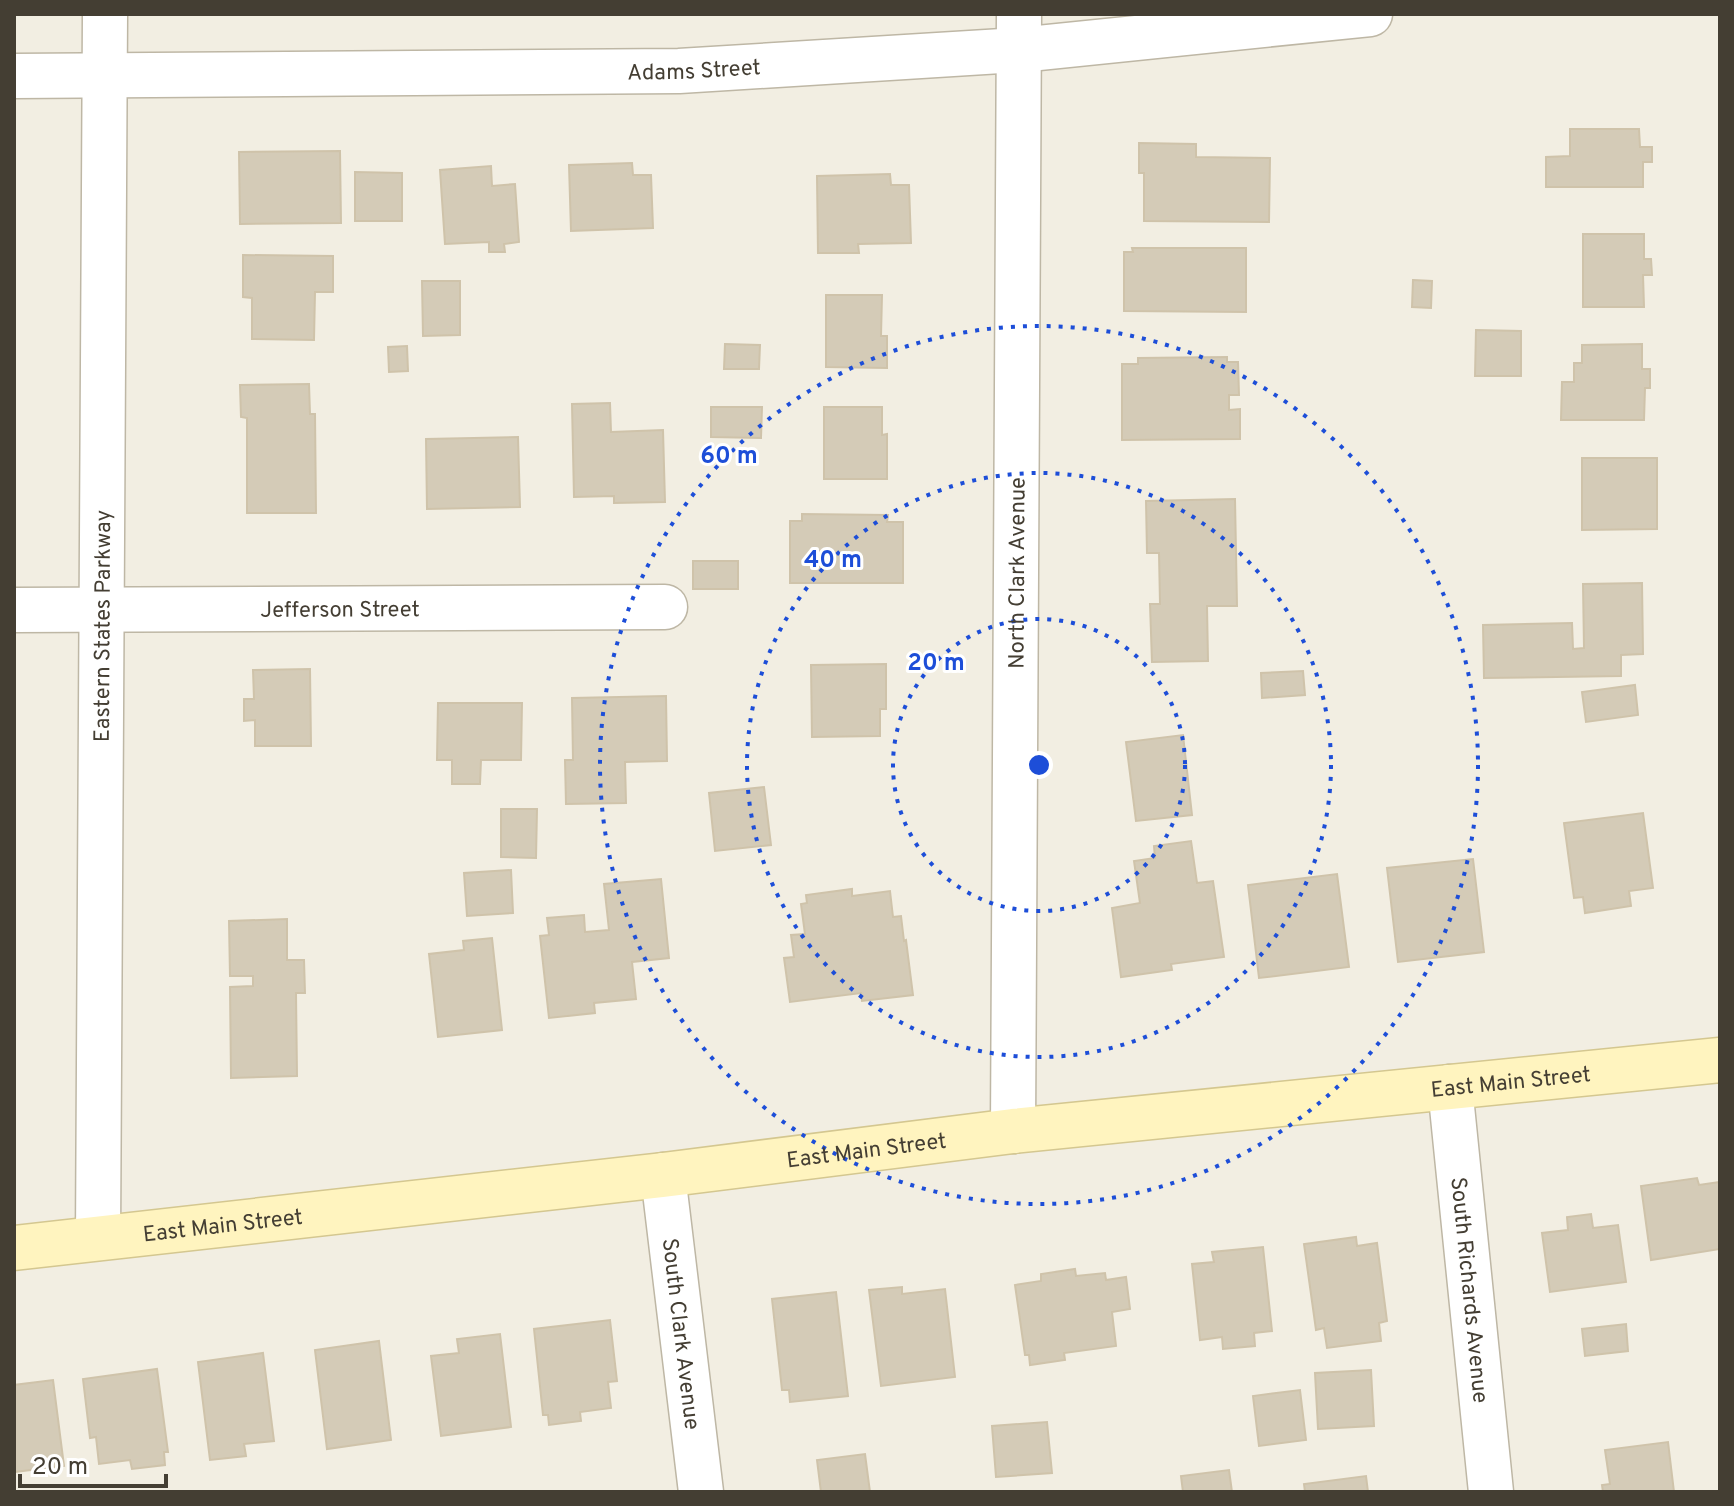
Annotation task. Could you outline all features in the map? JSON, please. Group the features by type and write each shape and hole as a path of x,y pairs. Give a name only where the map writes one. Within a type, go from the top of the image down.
{"street":[{"name":"Eastern States Parkway","path":"98,1238 105,14"},
{"name":"Adams Street","path":"14,76 679,71 1019,32 1370,14"},
{"name":"North Clark Avenue","path":"1013,1131 1019,32"},
{"name":"Jefferson Street","path":"14,610 665,607"},
{"name":"East Main Street","path":"14,1248 663,1175 1013,1131 1720,1060"},
{"name":"South Richards Avenue","path":"1450,1087 1491,1492"},
{"name":"South Clark Avenue","path":"663,1175 701,1492"}],"building":[{"path":"1570,129 1639,129 1640,147 1652,147 1652,162 1643,162 1643,187 1546,187 1546,157 1570,156"},
{"path":"1139,143 1196,144 1196,157 1270,158 1269,222 1144,221 1144,173 1139,173"},
{"path":"340,151 341,223 240,224 239,152"},
{"path":"632,163 633,175 651,175 653,228 571,231 569,165"},
{"path":"491,166 492,186 515,184 519,242 504,244 505,252 489,252 489,242 445,244 440,170"},
{"path":"355,172 402,173 402,221 355,221"},
{"path":"890,174 891,185 909,185 911,243 858,244 859,253 818,253 817,176"},
{"path":"1583,234 1644,234 1644,259 1651,259 1652,275 1643,275 1644,307 1583,307"},
{"path":"1132,248 1246,248 1246,312 1124,311 1124,252 1133,252"},
{"path":"243,255 333,256 333,292 315,292 314,340 252,339 252,298 243,297"},
{"path":"1413,280 1432,281 1431,308 1412,307"},
{"path":"422,281 460,281 460,335 423,336"},
{"path":"826,295 882,295 881,336 887,336 887,368 826,367"},
{"path":"1476,330 1521,331 1521,376 1475,376"},
{"path":"725,344 760,345 759,369 724,369"},
{"path":"1642,344 1642,369 1650,369 1650,388 1645,388 1644,420 1561,420 1562,382 1574,382 1574,363 1582,363 1582,345"},
{"path":"407,346 408,371 389,372 388,347"},
{"path":"1227,357 1227,362 1238,362 1239,395 1229,395 1229,410 1240,409 1240,439 1122,440 1122,364 1138,364 1138,358"},
{"path":"309,384 310,414 315,414 316,513 247,513 247,418 241,417 240,385"},
{"path":"610,403 611,432 663,430 665,502 614,503 614,496 574,497 572,404"},
{"path":"711,407 762,407 761,438 711,437"},
{"path":"824,407 882,407 882,435 887,434 887,479 824,479"},
{"path":"518,437 520,507 427,509 426,439"},
{"path":"1582,458 1657,458 1657,529 1582,530"},
{"path":"1235,499 1237,606 1207,606 1208,661 1152,662 1150,604 1160,604 1159,553 1147,553 1146,501"},
{"path":"802,514 888,515 887,522 903,522 903,583 790,583 790,521 802,521"},
{"path":"693,561 738,561 738,589 693,589"},
{"path":"1642,583 1643,654 1621,655 1621,676 1484,678 1483,625 1572,623 1573,649 1584,648 1583,584"},
{"path":"886,664 886,709 880,709 880,736 812,737 811,665"},
{"path":"310,669 311,746 255,746 255,720 244,721 244,699 254,699 253,670"},
{"path":"1303,671 1305,695 1262,698 1261,673"},
{"path":"1635,685 1638,715 1586,722 1582,692"},
{"path":"666,696 667,761 625,762 626,803 566,804 565,760 573,760 572,698"},
{"path":"438,703 522,703 521,760 481,760 480,784 452,784 452,760 437,760"},
{"path":"1183,735 1192,815 1136,821 1126,742"},
{"path":"764,787 771,845 715,851 709,793"},
{"path":"501,809 537,809 536,858 501,857"},
{"path":"1643,813 1653,888 1629,891 1631,906 1585,913 1583,897 1574,898 1564,823"},
{"path":"1191,841 1197,883 1213,881 1224,957 1171,964 1172,970 1121,977 1112,908 1140,903 1134,861 1155,858 1154,846"},
{"path":"1473,859 1484,952 1398,962 1387,868"},
{"path":"511,870 513,913 467,916 464,873"},
{"path":"1337,874 1349,967 1259,978 1248,885"},
{"path":"661,879 669,958 632,962 636,999 594,1003 595,1013 549,1018 540,936 549,935 547,918 584,915 585,932 609,930 604,884"},
{"path":"852,889 852,896 890,891 893,917 901,916 913,995 862,1001 861,993 790,1002 784,958 794,957 791,935 805,934 801,904 807,903 806,895"},
{"path":"287,919 287,960 304,960 305,993 296,993 297,1076 231,1078 230,987 253,986 253,976 230,976 229,921"},
{"path":"492,938 502,1030 438,1037 429,954 464,950 463,941"},
{"path":"1697,1178 1699,1185 1720,1182 1720,1249 1651,1260 1641,1186"},
{"path":"1591,1214 1593,1228 1618,1225 1626,1282 1550,1292 1542,1233 1568,1230 1567,1217"},
{"path":"1356,1237 1357,1246 1377,1243 1387,1321 1379,1323 1381,1341 1327,1348 1324,1328 1316,1330 1304,1244"},
{"path":"1263,1247 1272,1331 1254,1333 1255,1346 1223,1349 1222,1337 1200,1340 1192,1264 1214,1262 1212,1252"},
{"path":"1075,1269 1076,1276 1105,1273 1106,1280 1126,1277 1130,1309 1112,1312 1116,1346 1064,1353 1065,1360 1030,1365 1029,1355 1025,1355 1015,1285 1041,1281 1041,1274"},
{"path":"902,1287 902,1294 945,1289 955,1377 881,1386 869,1290"},
{"path":"836,1292 848,1396 790,1402 789,1390 782,1390 772,1299"},
{"path":"610,1320 617,1381 608,1382 611,1408 580,1412 581,1421 549,1425 548,1415 543,1415 534,1329"},
{"path":"1626,1324 1628,1351 1585,1356 1582,1329"},
{"path":"500,1334 511,1427 441,1436 431,1356 459,1353 457,1339"},
{"path":"379,1341 391,1440 327,1449 315,1350"},
{"path":"263,1353 274,1441 244,1444 246,1456 210,1460 198,1362"},
{"path":"157,1369 168,1452 164,1452 165,1465 132,1469 130,1460 99,1464 96,1437 90,1438 83,1379"},
{"path":"1371,1370 1374,1426 1318,1429 1315,1373"},
{"path":"53,1380 64,1466 14,1472 14,1385"},
{"path":"1300,1390 1306,1440 1259,1446 1253,1396"},
{"path":"1047,1422 1052,1473 996,1477 992,1426"},
{"path":"1668,1442 1674,1492 1603,1492 1602,1485 1610,1484 1605,1450"},
{"path":"865,1454 870,1492 821,1492 817,1460"},
{"path":"1229,1470 1232,1492 1183,1492 1181,1476"},
{"path":"1366,1476 1368,1492 1305,1492 1304,1484"}]}
